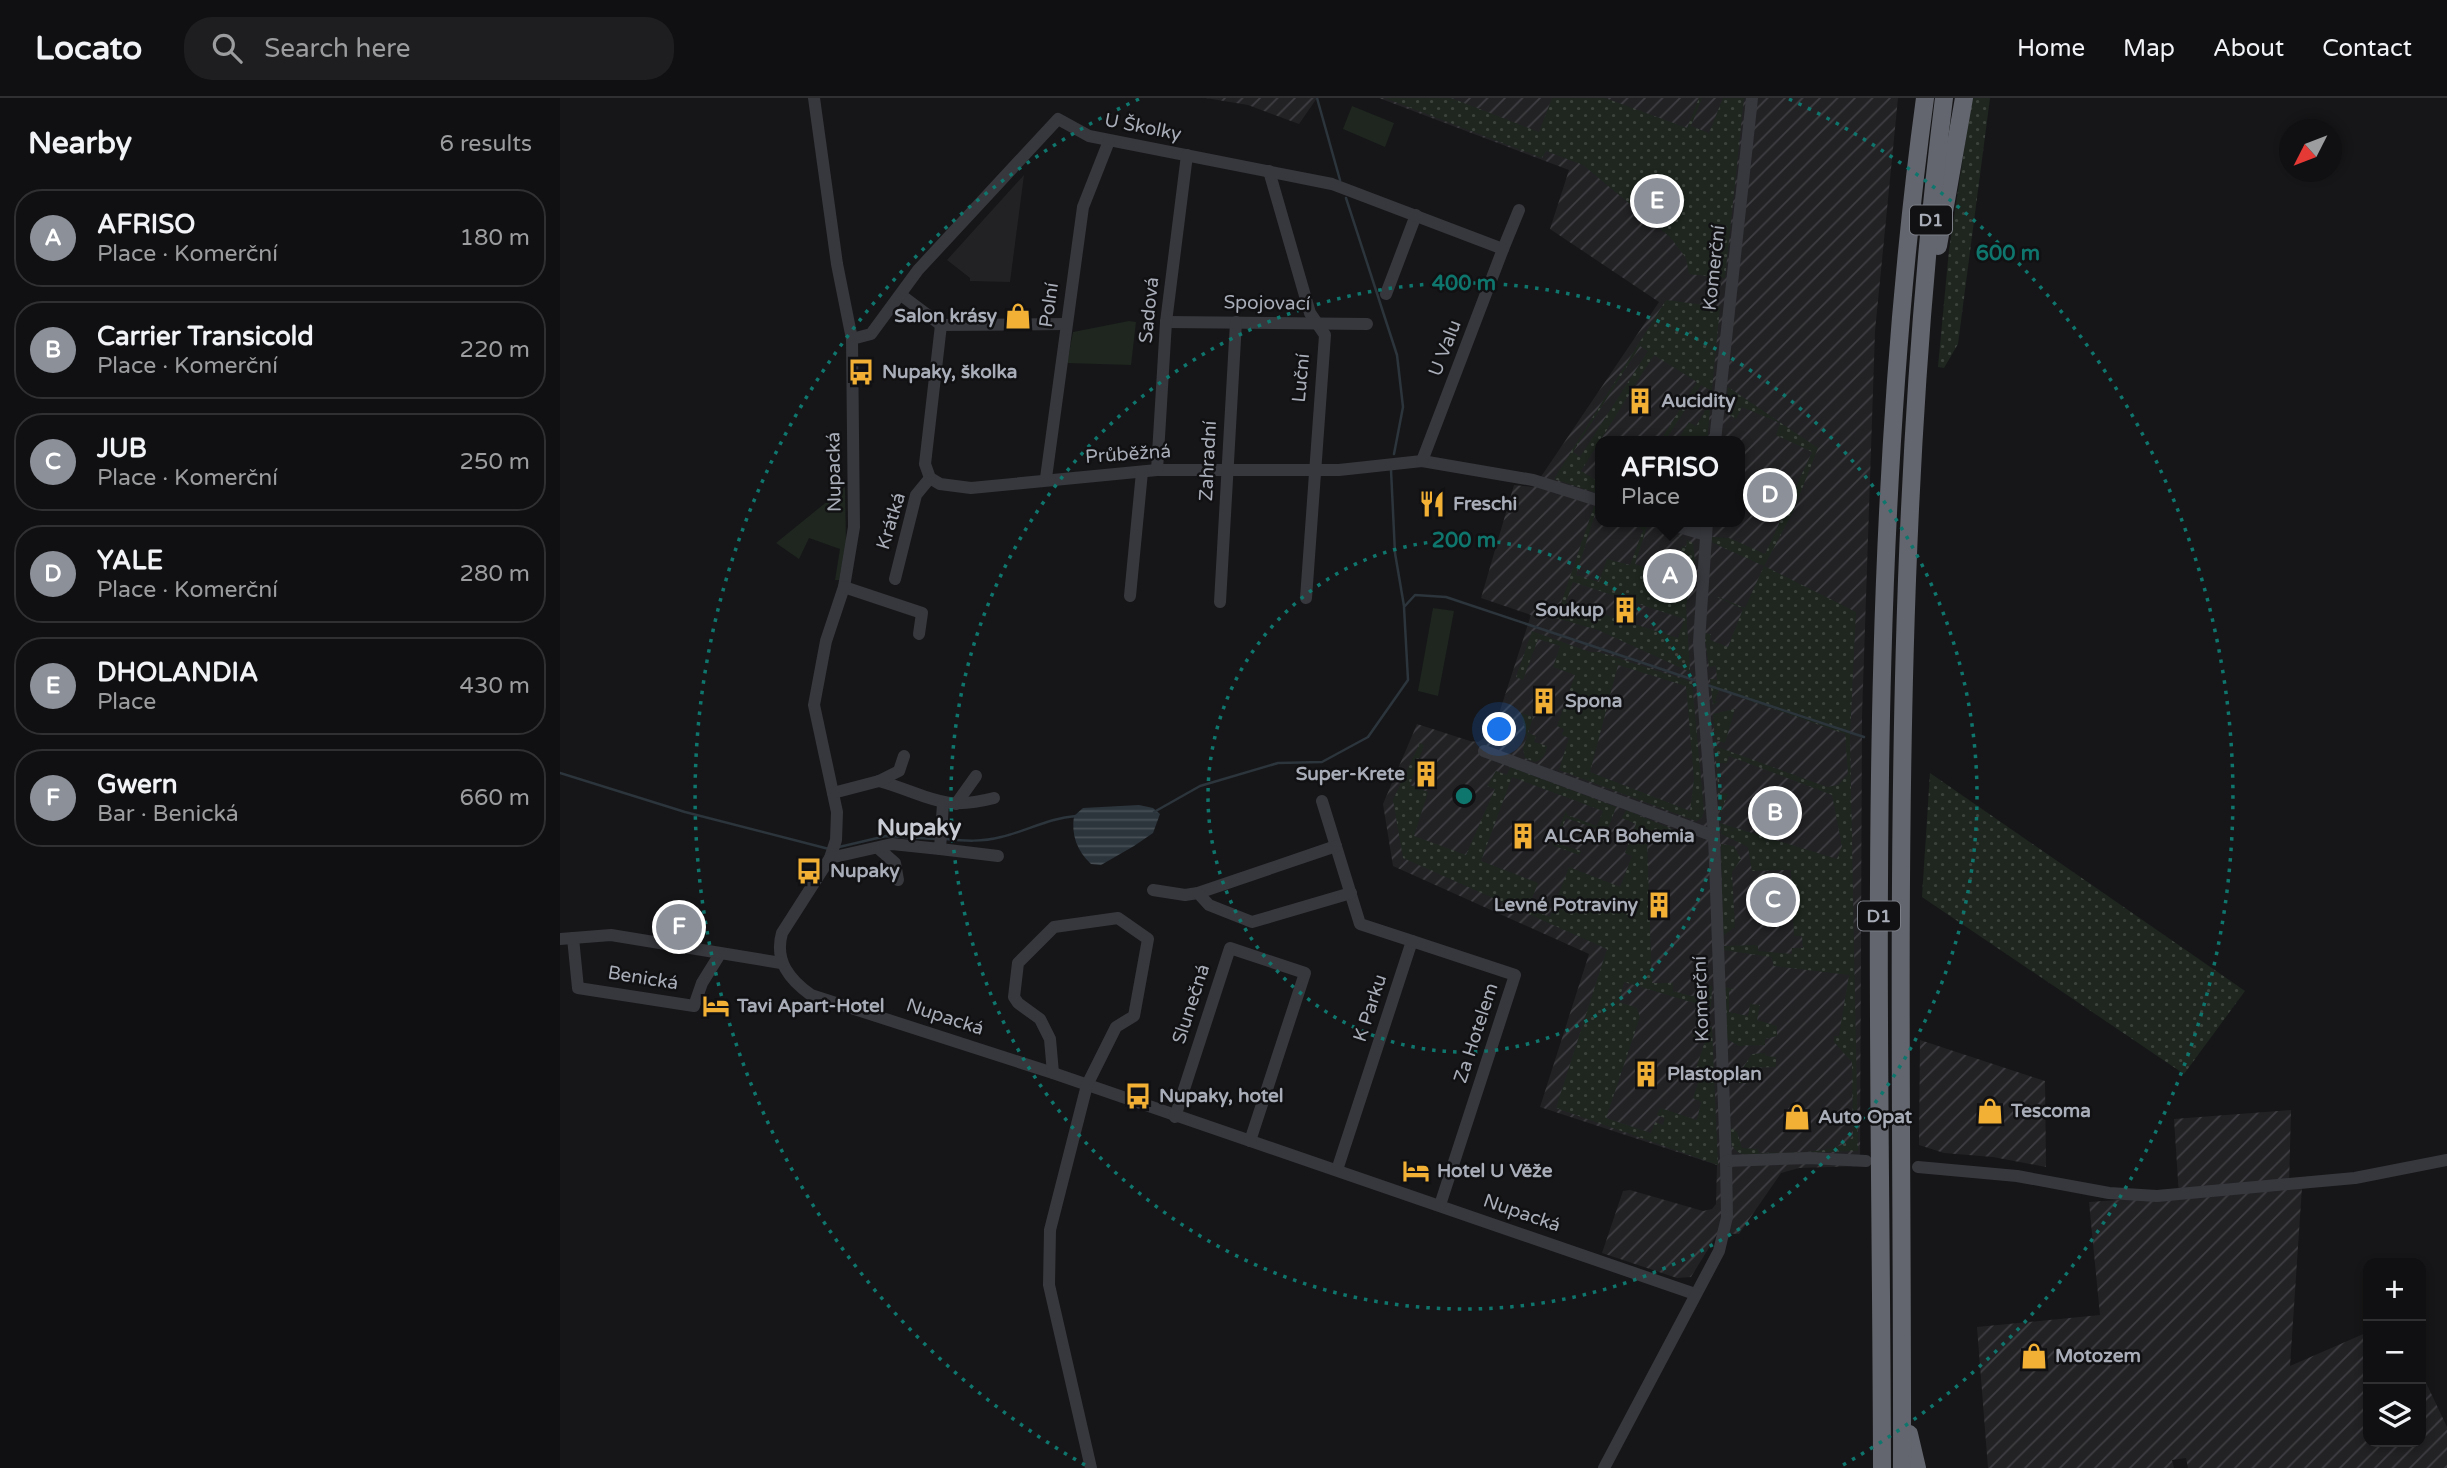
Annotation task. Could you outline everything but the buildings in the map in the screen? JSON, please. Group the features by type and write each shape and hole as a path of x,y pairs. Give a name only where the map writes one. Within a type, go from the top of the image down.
{"highway":[{"name":"D1","path":"1882,1468 1879,820 1882,650 1902,312 1925,98"},
{"name":"D1","path":"1902,1468 1901,710 1906,539 1922,307 1944,98"},
{"path":"1922,307 1945,215 1964,98"},
{"path":"1902,1397 1917,1468"}],"street":[{"name":"Nupacká","path":"814,98 837,264 852,339 854,527 844,587 826,641 814,705 837,812 833,850"},
{"name":"Komerční","path":"1716,436 1752,98"},
{"name":"U Školky","path":"901,295 918,270 1058,119 1078,132 1109,141 1332,184 1416,215"},
{"name":"Polní","path":"1046,478 1083,207 1109,141"},
{"name":"Sadová","path":"1157,470 1166,322 1187,155"},
{"name":"Luční","path":"1269,171 1310,313 1325,335 1306,598"},
{"name":"U Valu","path":"1422,461 1519,210"},
{"path":"1386,294 1416,215 1503,249"},
{"path":"852,339 871,334 901,295 941,326 1066,324"},
{"name":"Spojovací","path":"1166,322 1367,324"},
{"name":"Zahradní","path":"1220,602 1236,322"},
{"path":"930,478 925,464 941,326"},
{"name":"Průběžná","path":"930,478 940,484 971,488 1046,478 1157,470 1226,468 1316,471 1422,461 1533,480 1595,499"},
{"path":"1130,596 1142,472"},
{"name":"Krátká","path":"895,579 916,495 930,478"},
{"name":"Komerční","path":"1604,1468 1719,1251 1727,1219 1714,836 1699,637 1706,528"},
{"path":"844,587 922,613 919,634"},
{"path":"1484,751 1714,836"},
{"path":"833,793 880,781 899,771 904,756"},
{"path":"941,842 949,804 976,776"},
{"path":"880,781 949,804 965,805 994,798"},
{"path":"1322,801 1360,923 1412,941"},
{"path":"567,938 611,935 781,963 779,944 782,933 833,850 941,842 998,856"},
{"path":"1153,890 1185,895 1198,893 1336,846"},
{"path":"878,848 895,863 898,880"},
{"path":"1198,893 1209,905 1252,922 1351,893"},
{"path":"1053,1073 1050,1039 1040,1019 1014,997 1018,963 1054,926 1118,918 1148,939 1134,1016 1116,1027 1087,1085 1049,1230 1052,1298 1091,1468"},
{"name":"Benická","path":"567,938 579,988 694,1006 702,983 720,954"},
{"name":"K Parku","path":"1337,1170 1412,941"},
{"name":"Za Hotelem","path":"1412,941 1515,975 1440,1205"},
{"name":"Slunečná","path":"1175,1117 1230,948 1305,973 1250,1141"},
{"name":"Nupacká","path":"781,963 793,982 811,995 1053,1073 1695,1294"},
{"path":"1918,1167 2017,1176 2109,1193 2157,1196 2345,1179 2447,1160"},
{"path":"1726,1161 1866,1161"}],"shaded area":[{"path":"1206,98 1317,98 1299,124 1248,105"},
{"path":"1379,98 1898,98 1875,331 1862,716 1860,1166 1799,1168 1781,1173 1739,1234 1718,1233 1691,1277 1677,1278 1602,1253 1623,1191 1630,1190 1703,1211 1712,1209 1716,1204 1717,1165 1540,1107 1589,954 1393,866 1383,804 1417,724 1478,742 1493,732 1531,615 1481,598 1514,485 1534,487 1659,302 1550,229 1569,170"},
{"path":"1385,98 1451,98 1539,132 1552,98 1605,98 1687,128 1699,98 1702,98 1691,126 1709,133 1723,98 1744,98 1725,278 1689,274 1686,258 1671,238 1583,165 1546,151 1542,158"},
{"path":"1972,98 1990,98 1958,344 1944,368 1938,367 1949,250"},
{"path":"1352,106 1394,123 1385,147 1343,129"},
{"path":"1024,175 1010,282 970,281 970,278 947,260"},
{"path":"1666,300 1720,307 1707,436 1680,436 1689,422 1696,426 1705,411 1702,402 1710,390 1701,385 1668,436 1663,436 1697,382 1654,355 1603,436 1595,436 1595,449 1581,471 1595,480 1595,492 1554,479","holes":["1640,346 1648,351 1580,457 1573,452"]},
{"path":"1136,322 1131,365 1067,363 1073,332"},
{"path":"1728,387 1818,448 1793,512 1764,566 1711,542 1712,537 1729,538 1765,554 1812,452 1776,435 1780,423 1742,407 1736,419 1725,412"},
{"path":"845,487 846,543 839,580 835,580 840,549 809,538 799,559 776,543"},
{"path":"1594,506 1595,514 1576,575 1599,582 1607,559 1630,565 1643,530 1638,527 1647,527 1635,564 1657,572 1654,584 1669,589 1668,594 1677,597 1690,558 1681,550 1682,546 1686,547 1687,540 1693,543 1695,561 1686,606 1690,672 1598,630 1556,618","holes":["1573,582 1684,619 1678,638 1566,602"]},
{"path":"1764,566 1856,612 1850,736 1858,1151 1744,1155 1733,1147 1731,1141 1730,1127 1737,1132 1742,1148 1758,1149 1759,1153 1796,1152 1837,1147 1853,1135 1852,1062 1834,1042 1834,1036 1839,1036 1849,975 1774,966 1771,957 1723,950 1723,946 1755,945 1758,946 1758,951 1792,954 1792,948 1803,948 1802,936 1794,936 1791,870 1752,871 1748,847 1721,834 1720,823 1837,859 1842,846 1832,795 1729,756 1727,763 1718,763 1720,793 1728,794 1720,814 1715,746 1827,787 1838,785 1848,774 1845,734 1719,690 1715,701 1718,702 1713,705 1710,679 1717,680 1716,666 1709,667 1704,633 1711,634 1710,640 1728,647 1743,609 1706,592 1745,608"},
{"path":"1433,608 1454,611 1438,696 1418,691"},
{"path":"1532,631 1590,652 1599,652 1692,682 1704,811 1702,818 1696,821 1559,770 1569,738 1562,735 1564,729 1557,726 1575,675 1553,667 1560,646 1538,639 1523,680 1516,677","holes":["1618,665 1686,686 1694,779 1690,811 1590,772"]},
{"path":"1735,709 1725,743 1715,740 1713,714"},
{"path":"1521,713 1533,717 1528,733 1536,736 1534,742 1547,746 1544,756 1535,762 1525,758 1523,748 1527,737"},
{"path":"1420,743 1424,745 1410,785 1428,792 1414,836 1466,855 1495,789 1487,786 1496,771 1507,775 1510,767 1616,807 1605,837 1602,835 1603,831 1566,818 1557,843 1581,851 1579,855 1552,845 1566,810 1567,815 1597,826 1603,811 1512,777 1481,861 1538,883 1528,909 1550,917 1569,867 1620,887 1632,856 1625,853 1636,824 1622,818 1626,810 1696,839 1647,840 1652,983 1673,983 1673,991 1691,996 1706,994 1705,985 1712,986 1711,1008 1624,982 1619,1002 1637,1008 1640,1017 1606,1118 1651,1133 1655,1122 1663,1125 1665,1118 1657,1115 1660,1108 1697,1120 1701,1102 1693,1098 1701,1074 1695,1072 1705,1041 1692,1036 1701,1025 1712,1027 1718,1165 1556,1108 1607,949 1403,858 1393,800"},
{"path":"1930,773 2245,991 2184,1074 1922,897"},
{"path":"1139,805 1153,808 1160,814 1153,833 1101,865 1091,864 1076,842 1074,816 1083,808"},
{"path":"1721,844 1734,846 1741,859 1732,872 1735,927 1723,936"},
{"path":"1725,987 1734,989 1729,991 1729,1012 1748,1016 1750,1004 1760,1005 1757,1020 1777,1026 1777,1036 1765,1039 1765,1045 1739,1046 1727,1039"},
{"path":"1920,1040 2045,1081 2046,1167 1993,1157 1944,1153 1919,1145"},
{"path":"1765,1053 1766,1056 1776,1057 1776,1067 1748,1068 1748,1083 1739,1083 1737,1077 1752,1054"},
{"path":"2291,1110 2289,1186 2302,1187 2290,1366 2363,1334 2363,1447 2426,1447 2426,1383 2447,1427 2447,1468 2188,1468 2186,1458 2172,1460 2174,1468 1988,1468 1977,1327 2100,1315 2089,1202 2179,1196 2174,1119"}],"waterway":[{"path":"1317,98 1340,180"},
{"path":"1346,198 1397,355 1403,407 1394,454"},
{"path":"1391,470 1395,553 1404,606"},
{"path":"1154,812 1200,786 1278,763 1322,762 1368,737 1408,680 1404,607 1415,595 1446,597 1697,681"},
{"path":"1707,685 1864,737"},
{"path":"560,773 685,812 829,849"},
{"path":"946,839 994,839 1057,819 1076,816"},
{"path":"839,847 886,836 936,839"}],"place":[{"name":"DHOLANDIA","path":"1657,201"},
{"name":"Salon krásy","path":"1018,316"},
{"name":"Nupaky, školka","path":"861,372"},
{"name":"Aucidity","path":"1640,401"},
{"name":"YALE","path":"1770,495"},
{"name":"Freschi","path":"1432,504"},
{"name":"AFRISO","path":"1670,576"},
{"name":"Soukup","path":"1625,610"},
{"name":"Spona","path":"1544,701"},
{"name":"Super-Krete","path":"1426,774"},
{"name":"Carrier Transicold","path":"1775,813"},
{"name":"ALCAR Bohemia","path":"1523,836"},
{"name":"Nupaky","path":"809,871"},
{"name":"JUB","path":"1773,900"},
{"name":"Levné Potraviny","path":"1659,905"},
{"name":"Gwern","path":"679,927"},
{"name":"Tavi Apart-Hotel","path":"716,1006"},
{"name":"Plastoplan","path":"1646,1074"},
{"name":"Nupaky, hotel","path":"1138,1096"},
{"name":"Tescoma","path":"1990,1111"},
{"name":"Auto Opat","path":"1797,1117"},
{"name":"Hotel U Věže","path":"1416,1171"},
{"name":"Motozem","path":"2034,1356"}],"district":[{"name":"Nupaky","path":"919,828"}]}
